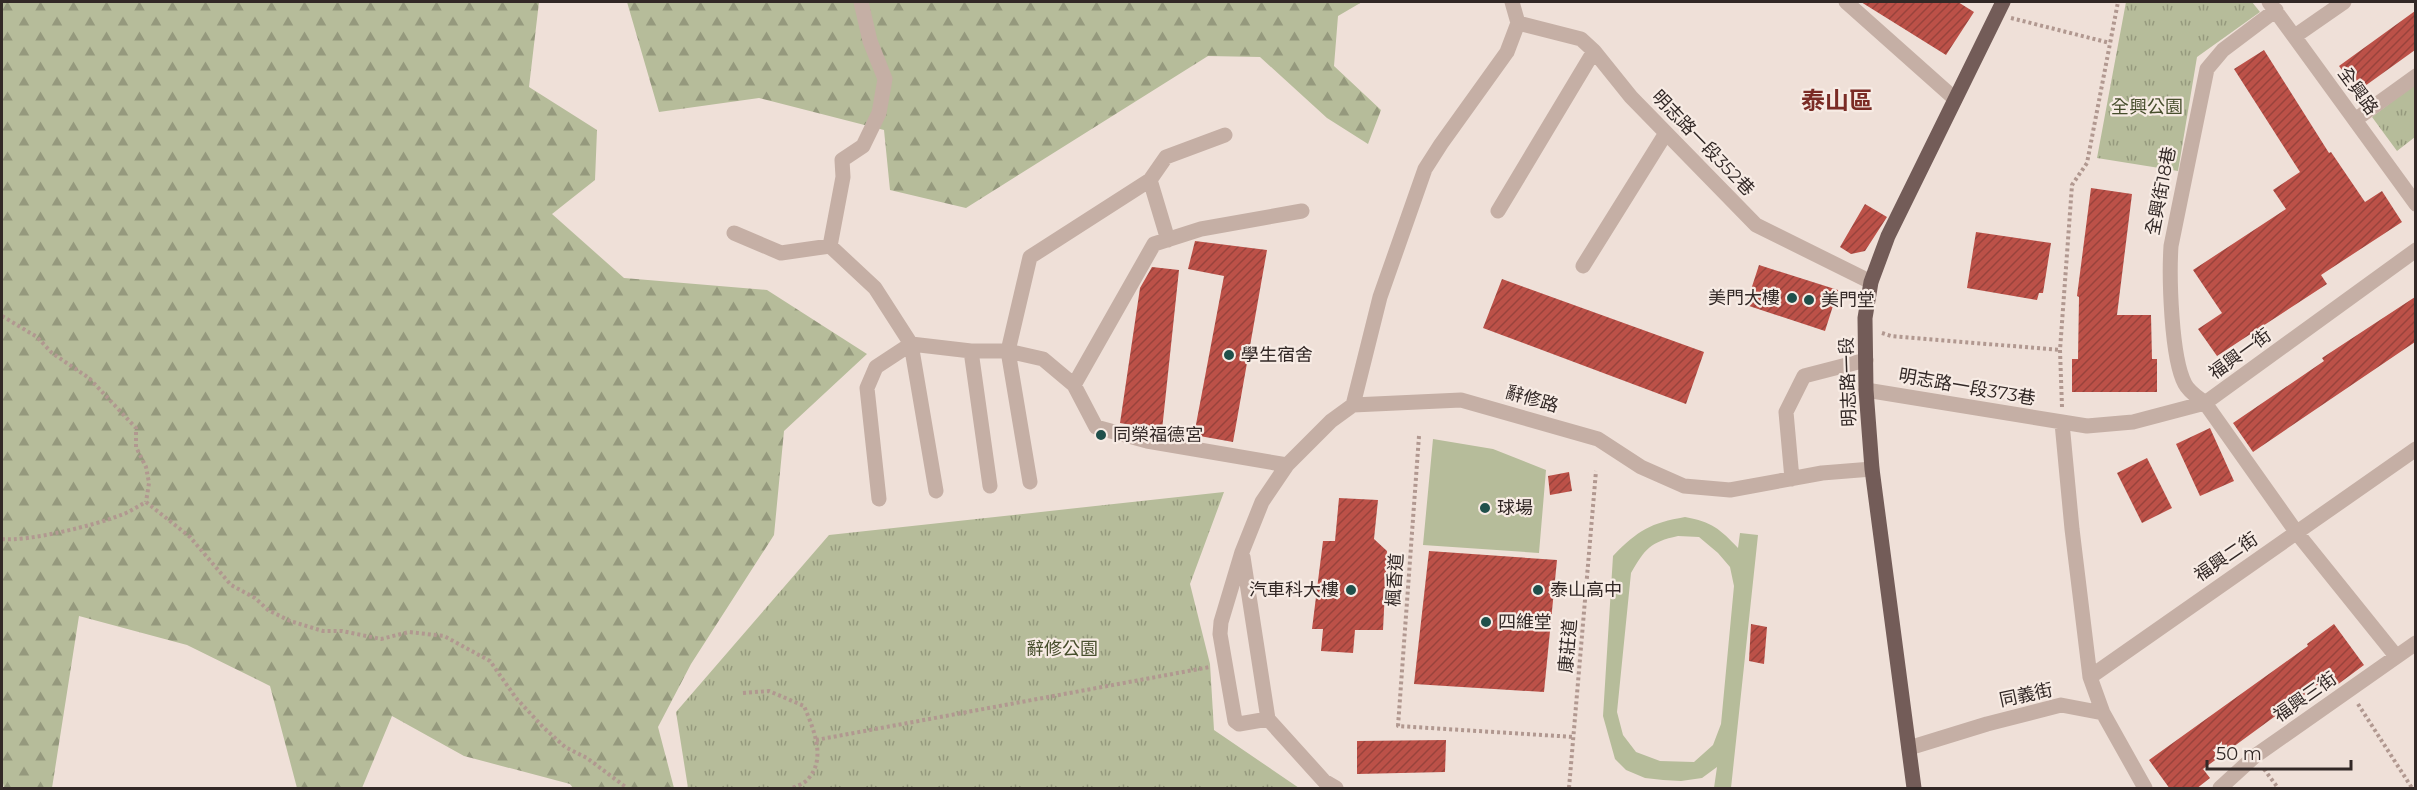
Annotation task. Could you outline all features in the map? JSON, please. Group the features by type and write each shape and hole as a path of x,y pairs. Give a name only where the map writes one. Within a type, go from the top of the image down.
{"main road":[{"name":"明志路一段","path":"1914,789 1872,469 1866,390 1865,318 1871,282 1888,236 2000,8"}],"street":[{"path":"830,246 843,177 842,160 863,146 879,113 885,79 870,41 861,2"},
{"path":"1268,719 1239,724 1235,721 1220,634 1221,622 1242,552 1262,502 1287,465 1332,421 1353,405 1380,297 1425,169 1506,52 1518,23 1512,2"},
{"path":"1846,2 1955,99"},
{"path":"2295,36 2344,2"},
{"name":"全興路","path":"2273,6 2355,120 2410,186 2415,204"},
{"name":"全興街18巷","path":"2273,6 2223,50 2207,69 2174,226 2170,267 2177,364 2186,387 2205,403 2297,532 2396,656"},
{"name":"明志路一段352巷","path":"1518,23 1581,39 1594,51 1631,97 1756,225 1871,282"},
{"path":"1498,211 1594,51"},
{"path":"2355,120 2415,76"},
{"path":"1583,266 1666,133"},
{"path":"1030,482 1008,351 1030,257 1150,180 1166,157 1225,135"},
{"path":"1150,180 1168,240"},
{"path":"1074,385 1154,244 1201,229 1302,211"},
{"path":"734,233 781,253 830,246"},
{"path":"830,246 875,288 911,344 936,491"},
{"name":"福興一街","path":"2062,423 2086,426 2133,422 2205,403 2415,250"},
{"path":"879,499 867,388 876,367 911,344 971,351 1008,351 1043,359 1074,385 1096,427 1147,441 1287,465"},
{"path":"971,351 990,486"},
{"path":"1792,479 1786,412 1804,376 1866,360"},
{"name":"明志路一段373巷","path":"1866,390 2062,423"},
{"name":"辭修路","path":"1353,405 1461,400 1598,439 1641,467 1684,486 1730,490 1822,473 1872,469"},
{"path":"2062,423 2090,677 2103,713 2145,789"},
{"name":"福興二街","path":"2090,677 2415,449"},
{"path":"1242,552 1268,719 1324,781 1335,789"},
{"name":"福興三街","path":"2220,789 2255,756 2415,643"},
{"name":"同義街","path":"1910,748 1987,724 2061,705 2103,713"}],"path":[{"path":"2062,423 2060,350 2072,186 2087,164 2118,2"},
{"path":"2000,8 2110,43"},
{"path":"2,316 37,337 52,353 89,378 136,428 136,447 146,467 149,483 146,502"},
{"path":"1866,328 1891,336 2060,350"},
{"name":"楓香道","path":"1419,436 1398,726 1574,737"},
{"name":"康莊道","path":"1569,789 1596,471"},
{"path":"2,540 12,541 122,515 146,502"},
{"path":"146,502 190,537 231,585 255,598 268,610 290,621 323,631 342,631 381,639 408,632 444,636 490,662 516,698 543,727 565,747 587,758 627,789"},
{"path":"816,740 1225,664"},
{"path":"2349,690 2412,789"},
{"path":"743,693 769,691 804,706 816,740 818,759 808,779 792,789"},
{"path":"2255,756 2278,789"}],"green space":[{"path":"2,2 539,2 529,87 597,130 595,180 552,214 624,278 767,290 867,354 784,431 774,535 691,664 658,727 674,788 573,788 570,784 464,756 392,716 362,788 297,788 270,686 187,645 79,616 52,788 4,788 2,778"},
{"path":"627,2 1362,2 1338,16 1334,66 1381,110 1368,144 1327,118 1260,57 1208,56 966,208 890,190 884,130 759,98 659,112"},
{"name":"全興公園","path":"2126,2 2252,2 2260,12 2197,57 2178,171 2097,158"},
{"path":"2415,84 2415,137 2397,151 2372,117"},
{"name":"球場","path":"1433,439 1493,449 1546,470 1539,553 1423,545"},
{"name":"辭修公園","path":"1224,492 1190,584 1210,664 1214,730 1299,788 688,788 676,712 829,535"},
{"path":"1685,517 1709,524 1738,548 1740,533 1758,535 1731,788 1714,788 1717,767 1702,778 1681,781 1645,778 1626,770 1615,759 1603,716 1613,556 1646,529","holes":["1678,536 1699,537 1730,567 1734,586 1721,724 1713,745 1694,762 1660,761 1636,752 1623,735 1617,712 1631,573 1640,558 1655,544"]}],"building":[{"path":"1861,2 1958,2 1974,12 1946,55"},
{"path":"2415,11 2415,50 2358,91 2339,66"},
{"path":"2264,50 2329,153 2331,152 2365,202 2382,191 2402,222 2321,275 2327,284 2217,356 2198,329 2222,313 2193,270 2286,209 2273,190 2300,172 2234,69"},
{"path":"2091,188 2132,194 2117,315 2151,315 2152,359 2157,359 2157,392 2072,392 2072,359 2078,359 2079,297 2077,296"},
{"path":"1865,204 1887,217 1865,251 1851,254 1840,247"},
{"path":"1976,232 2051,243 2043,293 2039,293 2037,300 1967,288"},
{"name":"學生宿舍","path":"1195,241 1267,250 1233,442 1194,435 1224,276 1188,269"},
{"name":"美門大樓","path":"1759,265 1838,290 1825,331 1746,305"},
{"path":"1152,267 1179,270 1162,430 1120,423 1140,288"},
{"path":"1502,279 1704,352 1686,404 1483,328"},
{"path":"2415,297 2415,342 2253,452 2233,423 2324,361 2322,358"},
{"path":"2210,428 2234,481 2200,496 2176,444"},
{"path":"2147,458 2172,508 2142,523 2117,473"},
{"path":"1569,472 1572,491 1550,495 1548,476"},
{"name":"汽車科大樓","path":"1339,498 1378,500 1374,539 1387,551 1383,630 1355,630 1353,653 1321,651 1323,629 1312,629 1323,541 1335,541"},
{"name":"四維堂","path":"1429,551 1557,560 1544,692 1414,684"},
{"path":"1751,624 1767,627 1764,664 1749,661"},
{"path":"2334,624 2364,665 2337,685 2330,676 2203,769 2210,778 2196,789 2170,789 2149,760 2308,646 2307,644"},
{"path":"1446,740 1445,772 1357,774 1357,741"}],"place":[{"name":"美門大樓","path":"1792,298"},
{"name":"美門堂","path":"1809,300"},
{"name":"學生宿舍","path":"1229,355"},
{"name":"同榮福德宮","path":"1101,435"},
{"name":"球場","path":"1485,508"},
{"name":"汽車科大樓","path":"1351,590"},
{"name":"泰山高中","path":"1538,590"},
{"name":"四維堂","path":"1486,622"}],"district":[{"name":"泰山區","path":"1837,101"}]}
